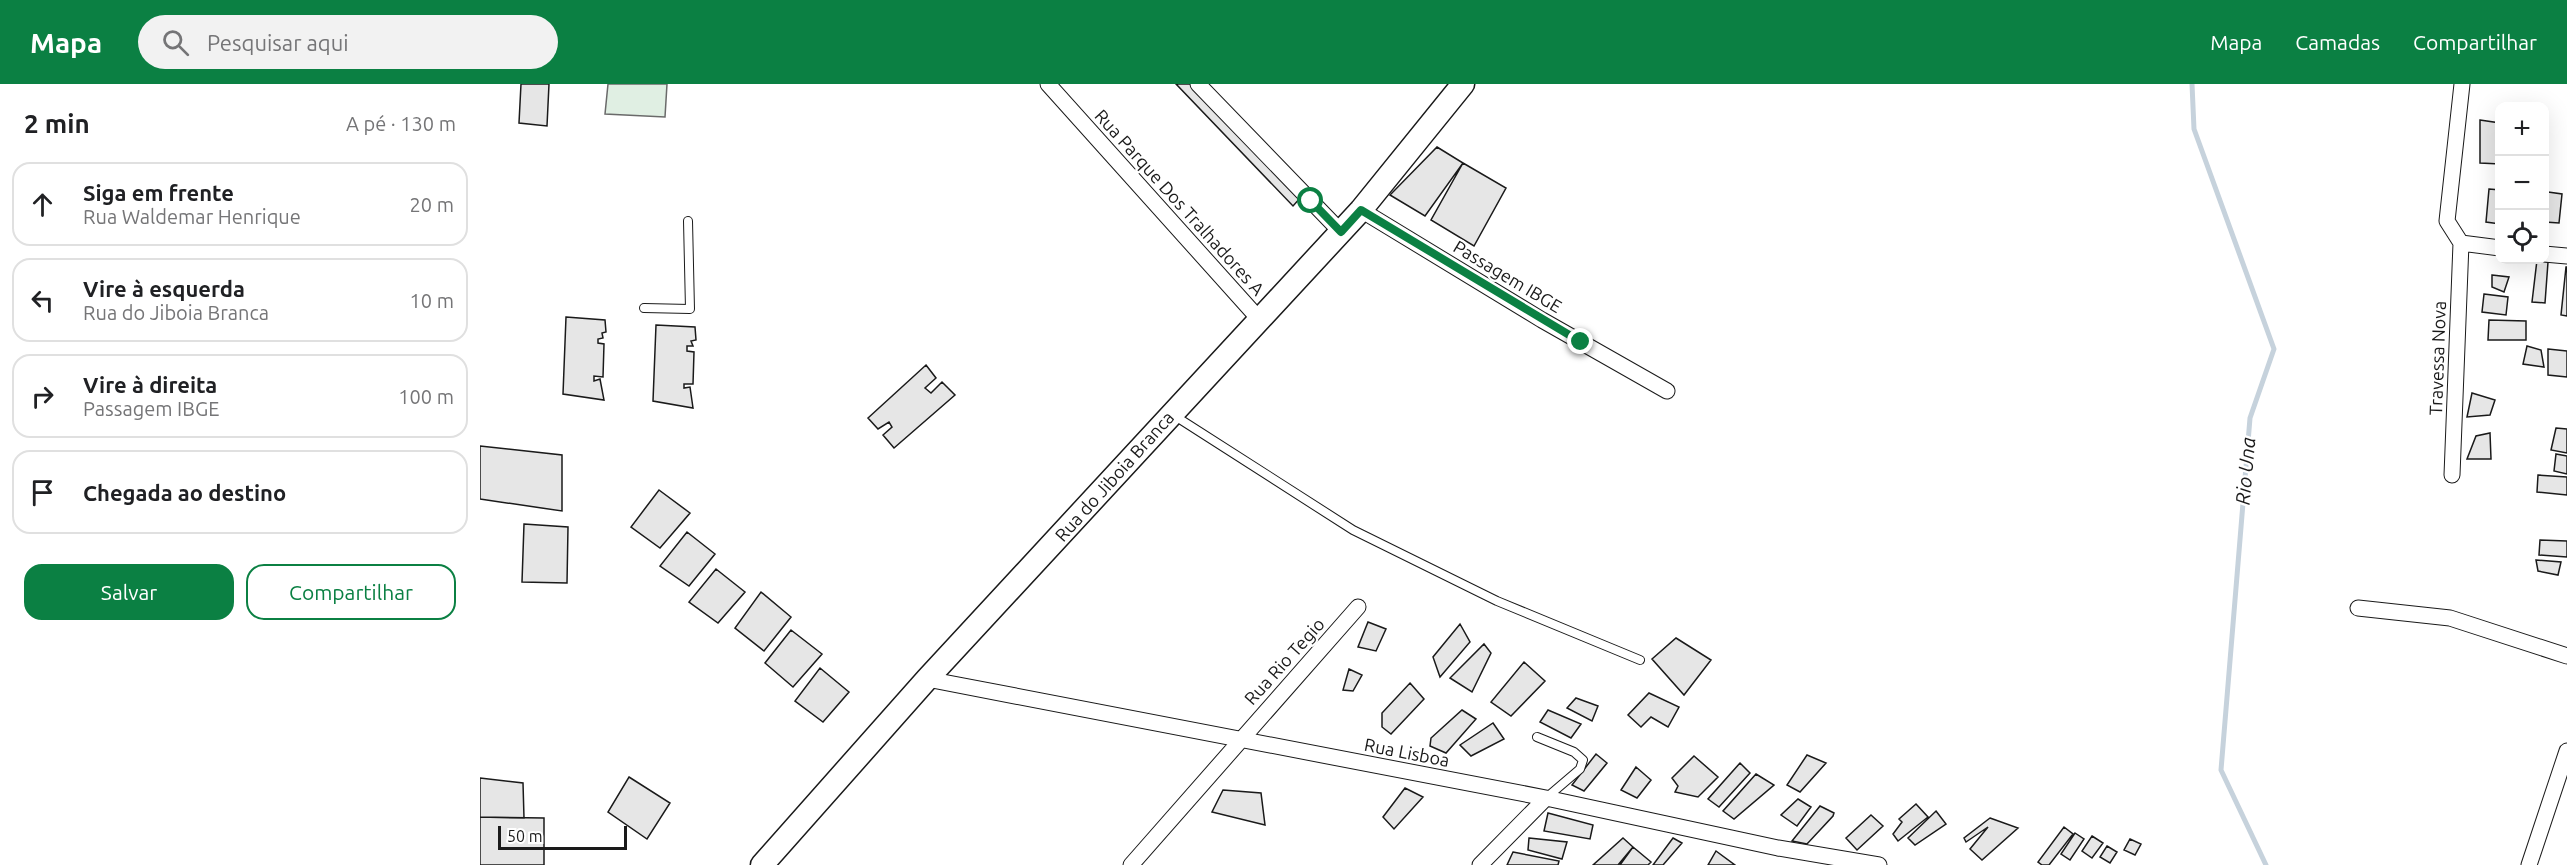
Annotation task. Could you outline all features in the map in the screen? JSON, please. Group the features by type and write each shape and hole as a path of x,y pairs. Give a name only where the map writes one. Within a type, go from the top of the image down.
{"main road":[{"name":"Rua do Jiboia Branca","path":"762,865 927,679 1361,210 1463,84"}],"street":[{"name":"Rua Parque Dos Tralhadores A","path":"1048,84 1259,319"},
{"path":"1198,84 1341,232"},
{"path":"2462,84 2447,221 2461,243 2495,247"},
{"name":"Passagem IBGE","path":"1361,210 1542,320 1667,392"},
{"name":"Travessa Nova","path":"2452,475 2461,243"},
{"path":"2549,254 2567,256"},
{"name":"Rua Rio Tegio","path":"1131,865 1358,607"},
{"path":"2358,608 2450,618 2567,656"},
{"name":"Rua Lisboa","path":"927,679 1546,798 1778,848 1879,865"},
{"path":"2529,865 2567,751"},
{"path":"1480,865 1546,798"}],"lane":[{"path":"644,308 690,309 688,221"},
{"path":"1171,413 1353,530 1497,601 1640,660"},
{"path":"1537,737 1574,753 1583,760 1580,769 1546,798"}],"green space":[{"path":"608,84 667,84 665,117 605,114"}],"building":[{"path":"521,84 549,84 547,126 519,123"},
{"path":"1176,84 1195,84 1302,196 1293,206"},
{"path":"2480,120 2495,122 2495,164 2480,163"},
{"path":"1437,147 1463,163 1425,216 1390,195"},
{"path":"1463,163 1506,188 1474,246 1431,220"},
{"path":"2489,189 2495,190 2495,223 2486,222"},
{"path":"2549,192 2562,194 2559,223 2549,222"},
{"path":"2537,264 2548,264 2545,303 2532,302"},
{"path":"2567,267 2567,316 2561,315"},
{"path":"2492,275 2509,277 2504,292 2492,287"},
{"path":"2484,294 2508,297 2506,315 2482,312"},
{"path":"566,317 605,320 606,332 602,333 603,338 598,339 598,343 604,344 603,377 594,376 594,381 600,379 604,400 563,394"},
{"path":"2489,320 2526,321 2526,340 2488,340"},
{"path":"656,325 695,327 696,340 691,341 693,346 687,346 687,351 694,352 693,384 684,384 684,388 690,387 693,408 653,401"},
{"path":"2527,346 2541,350 2544,367 2523,364"},
{"path":"2548,349 2567,351 2567,377 2548,375"},
{"path":"926,365 936,378 925,388 931,393 942,382 955,395 894,448 883,435 892,427 889,422 878,429 868,418"},
{"path":"2472,393 2495,400 2490,415 2467,417"},
{"path":"2556,428 2567,429 2567,453 2551,450"},
{"path":"2490,433 2491,459 2467,459 2476,436"},
{"path":"480,446 562,455 562,511 480,499"},
{"path":"2556,454 2567,456 2567,474 2554,471"},
{"path":"2538,475 2567,477 2567,495 2537,492"},
{"path":"659,490 690,513 660,548 631,527"},
{"path":"524,524 568,527 567,583 522,582"},
{"path":"687,532 715,554 689,586 660,566"},
{"path":"2540,540 2567,541 2567,557 2539,555"},
{"path":"2536,560 2561,562 2558,575 2538,571"},
{"path":"716,569 745,592 718,623 689,602"},
{"path":"761,592 791,617 764,651 735,628"},
{"path":"1368,622 1386,629 1376,651 1358,647"},
{"path":"1460,624 1470,642 1440,677 1433,657"},
{"path":"791,630 822,654 793,687 765,663"},
{"path":"1676,638 1711,660 1684,695 1652,659"},
{"path":"1484,644 1491,653 1472,692 1450,678"},
{"path":"1524,662 1545,681 1511,716 1491,702"},
{"path":"820,668 849,692 823,722 795,701"},
{"path":"1349,669 1362,675 1353,691 1343,690"},
{"path":"1410,683 1424,699 1391,734 1382,727 1382,713"},
{"path":"1649,693 1679,707 1668,727 1651,717 1641,727 1628,715"},
{"path":"1576,698 1598,706 1592,721 1567,708"},
{"path":"1462,710 1476,719 1446,753 1430,746 1431,738"},
{"path":"1548,710 1581,724 1571,738 1540,722"},
{"path":"1493,723 1504,739 1471,756 1460,745"},
{"path":"1596,754 1607,763 1584,791 1572,785"},
{"path":"1807,755 1826,763 1800,792 1787,785"},
{"path":"1694,756 1718,777 1698,797 1675,792 1678,786 1672,778"},
{"path":"1740,763 1750,773 1719,807 1708,799"},
{"path":"1636,767 1651,780 1637,798 1621,790"},
{"path":"1756,774 1774,785 1734,819 1723,811"},
{"path":"629,777 670,803 647,839 608,812"},
{"path":"480,778 523,783 524,818 480,817"},
{"path":"1405,788 1423,797 1394,829 1383,817"},
{"path":"1223,790 1261,793 1265,825 1212,812"},
{"path":"1798,799 1811,807 1797,826 1781,815"},
{"path":"1916,804 1928,817 1898,841 1893,834 1902,822 1899,819"},
{"path":"1820,806 1834,813 1833,816 1807,844 1792,841"},
{"path":"1936,811 1946,824 1915,845 1908,838"},
{"path":"1548,813 1593,825 1590,839 1544,831"},
{"path":"1871,815 1883,826 1857,850 1846,838"},
{"path":"480,817 544,818 544,865 480,865"},
{"path":"1990,818 2018,828 1982,860 1970,849 1988,827 1966,842 1964,838"},
{"path":"2064,827 2073,834 2049,865 2042,865 2038,862"},
{"path":"2075,833 2084,839 2070,860 2061,854"},
{"path":"2092,836 2103,843 2092,858 2082,851"},
{"path":"1529,838 1567,842 1562,859 1528,850"},
{"path":"1623,838 1633,847 1618,865 1593,865"},
{"path":"1673,838 1682,843 1663,865 1653,865"},
{"path":"2130,839 2141,844 2135,855 2124,850"},
{"path":"2107,846 2117,852 2110,863 2100,857"},
{"path":"1633,847 1651,862 1648,865 1620,865"},
{"path":"1716,851 1735,865 1708,865"},
{"path":"1513,852 1559,861 1558,865 1507,865"}],"waterway":[{"name":"Rio Una","path":"2192,84 2194,129 2274,349 2250,418 2221,770 2266,865"}],"route":[{"path":"1311,201 1341,232 1361,210 1581,342"}]}
